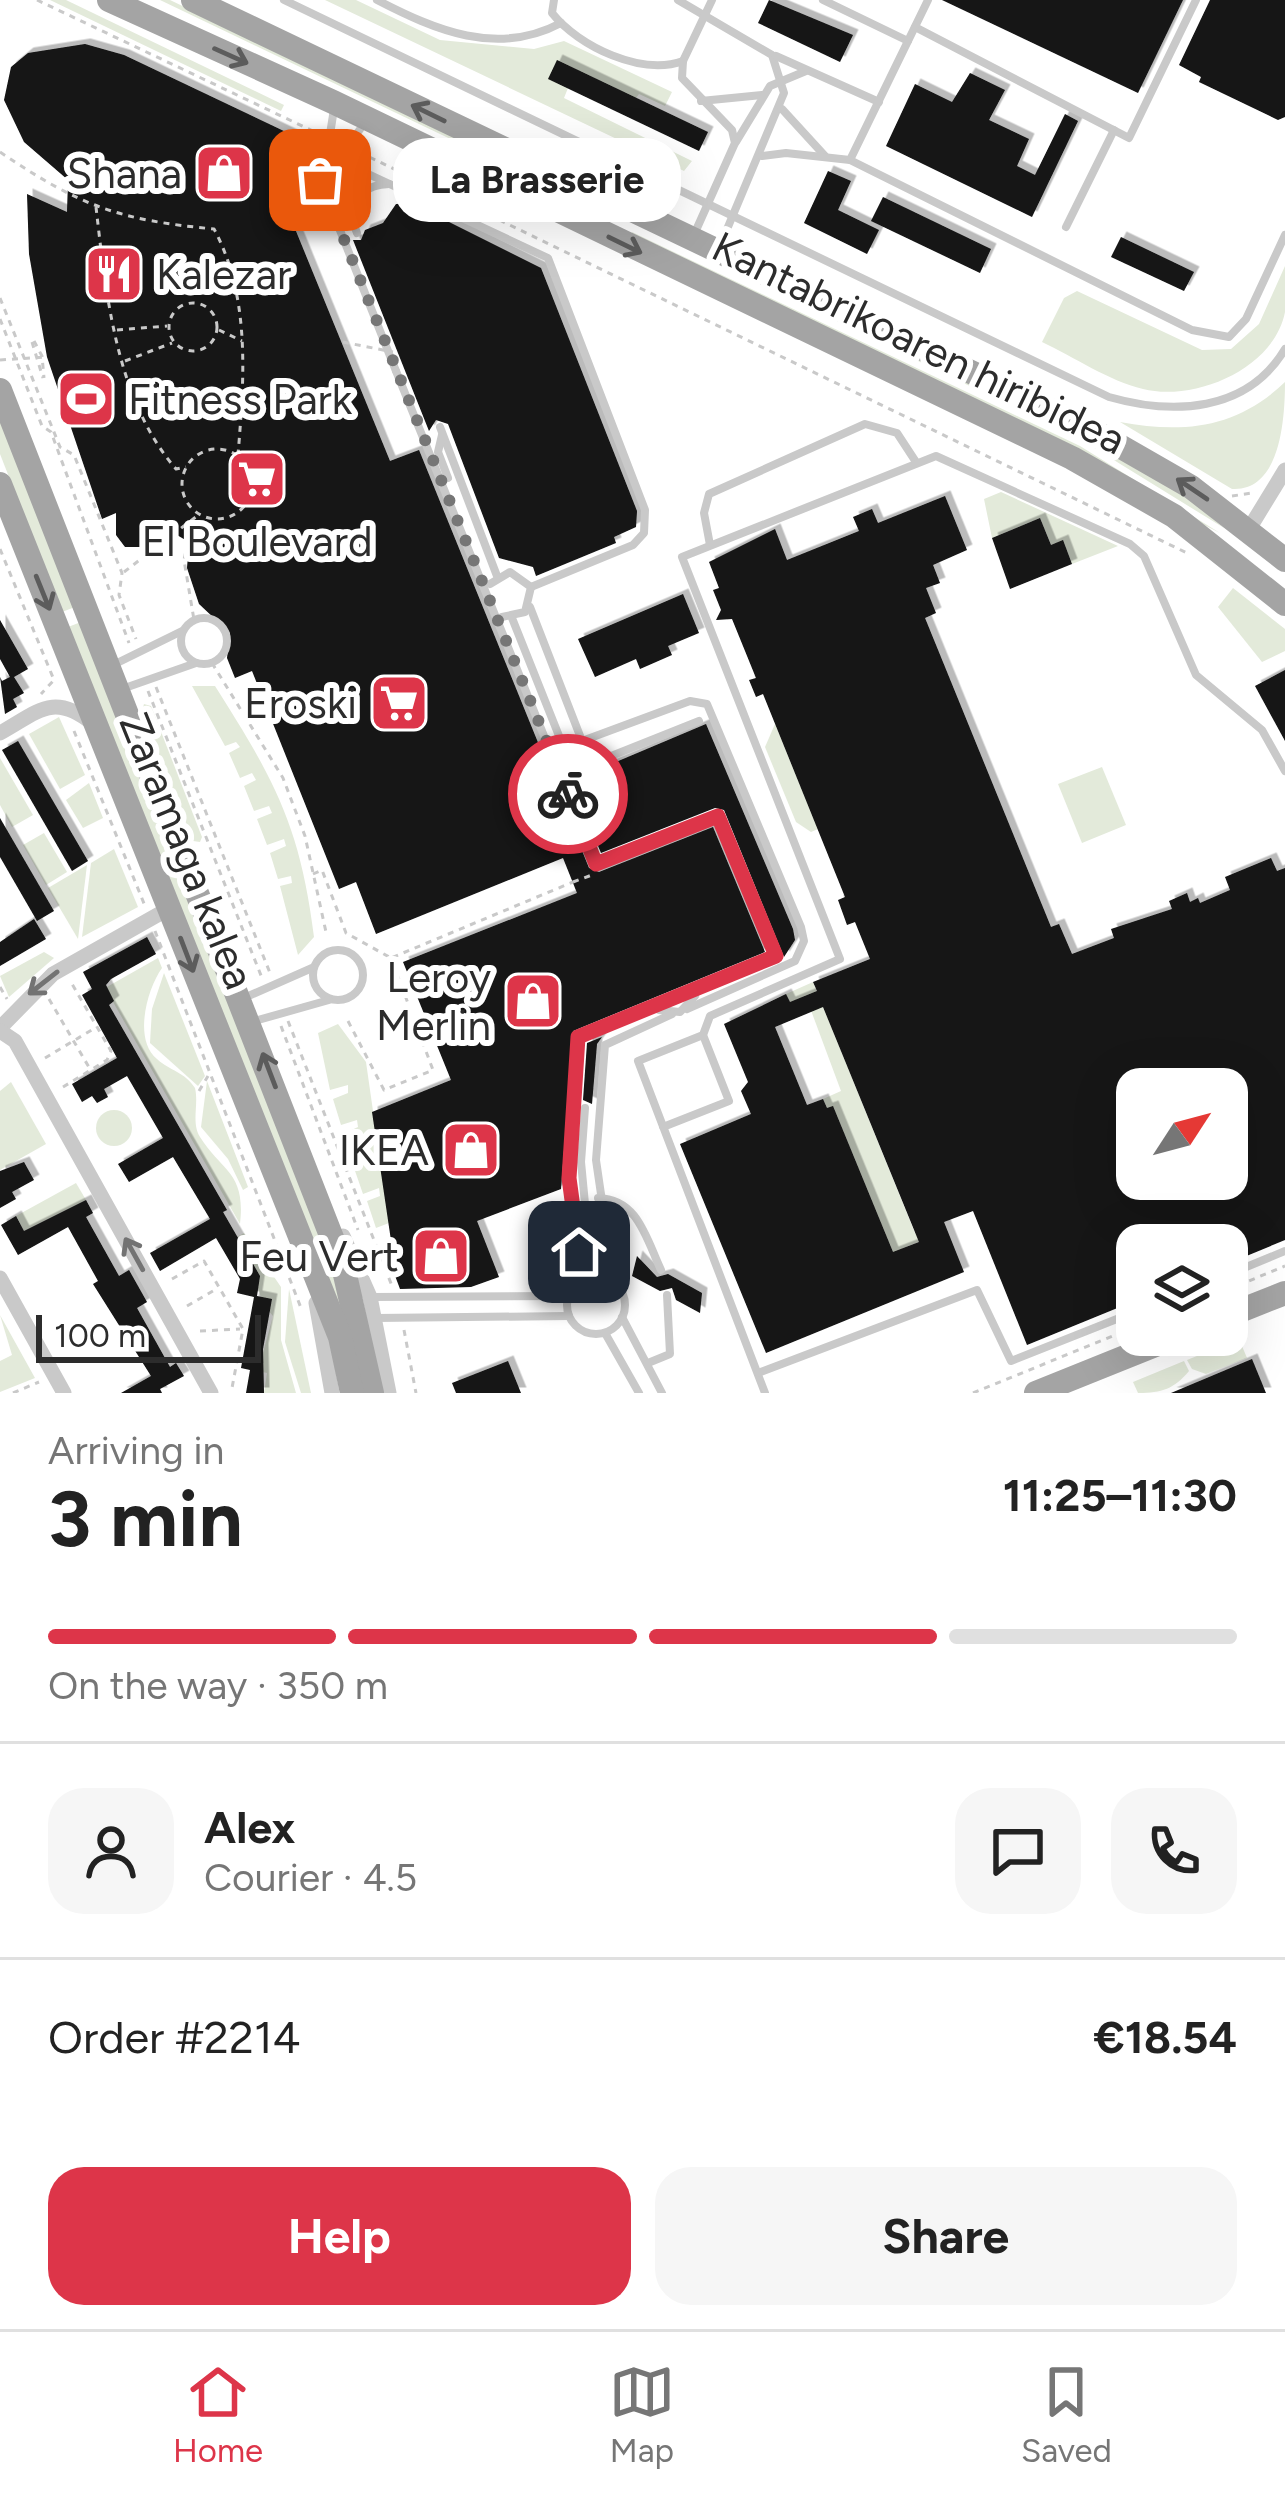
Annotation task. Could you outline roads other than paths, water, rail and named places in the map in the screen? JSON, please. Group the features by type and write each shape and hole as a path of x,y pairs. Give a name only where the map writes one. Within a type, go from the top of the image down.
{"main road":[{"name":"Kantabrikoaren hiribidea","path":"94,0 119,5 333,102 1072,458 1174,516 1285,604"},
{"name":"Kantabrikoaren hiribidea","path":"193,0 1090,429 1191,487 1285,560"},
{"name":"Zaramaga kalea","path":"0,390 287,1118 356,1308 372,1393"},
{"name":"Zaramaga kalea","path":"0,484 95,726 159,914 340,1337 352,1393"},
{"path":"1248,1307 1285,1292"},
{"path":"1036,1393 1128,1356"}],"street":[{"path":"1249,529 1285,470"},
{"path":"0,734 44,708 71,707 95,726"},
{"path":"159,914 53,974 0,1030 15,1041 211,1393"},
{"name":"Zaramaga kalea","path":"287,1118 370,1297 389,1393"},
{"name":"Zaramaga kalea","path":"302,1248 332,1393"},
{"path":"0,1277 64,1393"}],"lane":[{"path":"284,0 1108,397 1148,408 1196,407 1238,396 1276,365 1285,350"},
{"path":"376,0 445,34 533,38 561,23"},
{"path":"554,0 552,13 561,23 611,53 659,70 683,61"},
{"path":"678,0 772,55 879,102"},
{"path":"712,0 683,61 682,78 732,130 736,143"},
{"path":"823,0 908,41"},
{"path":"850,160 928,0"},
{"path":"915,27 1129,138 1196,0"},
{"path":"717,250 782,109 782,79 772,55"},
{"path":"692,239 705,202 762,94 782,79 808,70"},
{"path":"701,101 762,94"},
{"path":"333,102 336,123 320,180 596,864 718,816 776,956 578,1037 569,1186 588,1278"},
{"path":"782,109 825,156"},
{"path":"369,120 347,147 345,158 351,166 548,258 645,510 644,533 633,545 531,587"},
{"path":"1066,227 1114,130"},
{"path":"327,153 356,219"},
{"path":"761,156 850,160 1192,330 1229,337 1246,319 1285,235"},
{"path":"357,233 358,197 366,188 390,184"},
{"path":"710,546 704,513 709,494 865,424 897,433 916,462"},
{"path":"448,478 438,452 441,430 493,580 517,573 531,587 530,607 589,759"},
{"path":"663,1126 729,1101 703,1035 710,1016 840,959 682,557 936,456 1130,544 1144,556 1196,675 1262,730 1285,771"},
{"path":"530,607 507,617 572,766"},
{"path":"208,619 224,627 229,644 212,663 196,663 148,679 114,678 138,655 194,620 208,619"},
{"path":"183,630 184,652 196,663"},
{"path":"582,741 690,700 707,704 716,716 804,941 787,966 605,1045 596,1131 598,1198 614,1283 624,1299 622,1317 662,1393"},
{"path":"561,776 716,716"},
{"path":"334,951 375,962 353,995 280,1012 245,1011 271,989 334,951"},
{"path":"354,956 363,978"},
{"path":"317,962 316,986 334,1000"},
{"path":"687,1009 695,996"},
{"path":"659,1010 672,1014"},
{"path":"703,1035 638,1061 766,1393"},
{"path":"585,1108 581,1162 588,1278"},
{"path":"598,1198 616,1198 632,1210 661,1270"},
{"path":"1248,1266 1285,1251"},
{"path":"588,1278 614,1283"},
{"path":"370,1297 568,1296 588,1278"},
{"path":"758,1373 977,1290 1011,1361 1116,1319"},
{"path":"648,1364 670,1354 667,1295"},
{"path":"568,1296 569,1316 580,1329 605,1333"},
{"path":"376,1318 569,1316"},
{"path":"605,1333 622,1317"},
{"path":"605,1333 639,1393"}],"place":[{"name":"Shana","path":"224,173"},
{"name":"La Brasserie","path":"320,180"},
{"name":"Kalezar","path":"114,274"},
{"name":"Fitness Park","path":"86,399"},
{"name":"El Boulevard","path":"257,479"},
{"name":"Eroski","path":"399,703"},
{"name":"Leroy Merlin","path":"533,1001"},
{"name":"IKEA","path":"471,1150"},
{"name":"Feu Vert","path":"441,1256"}]}
